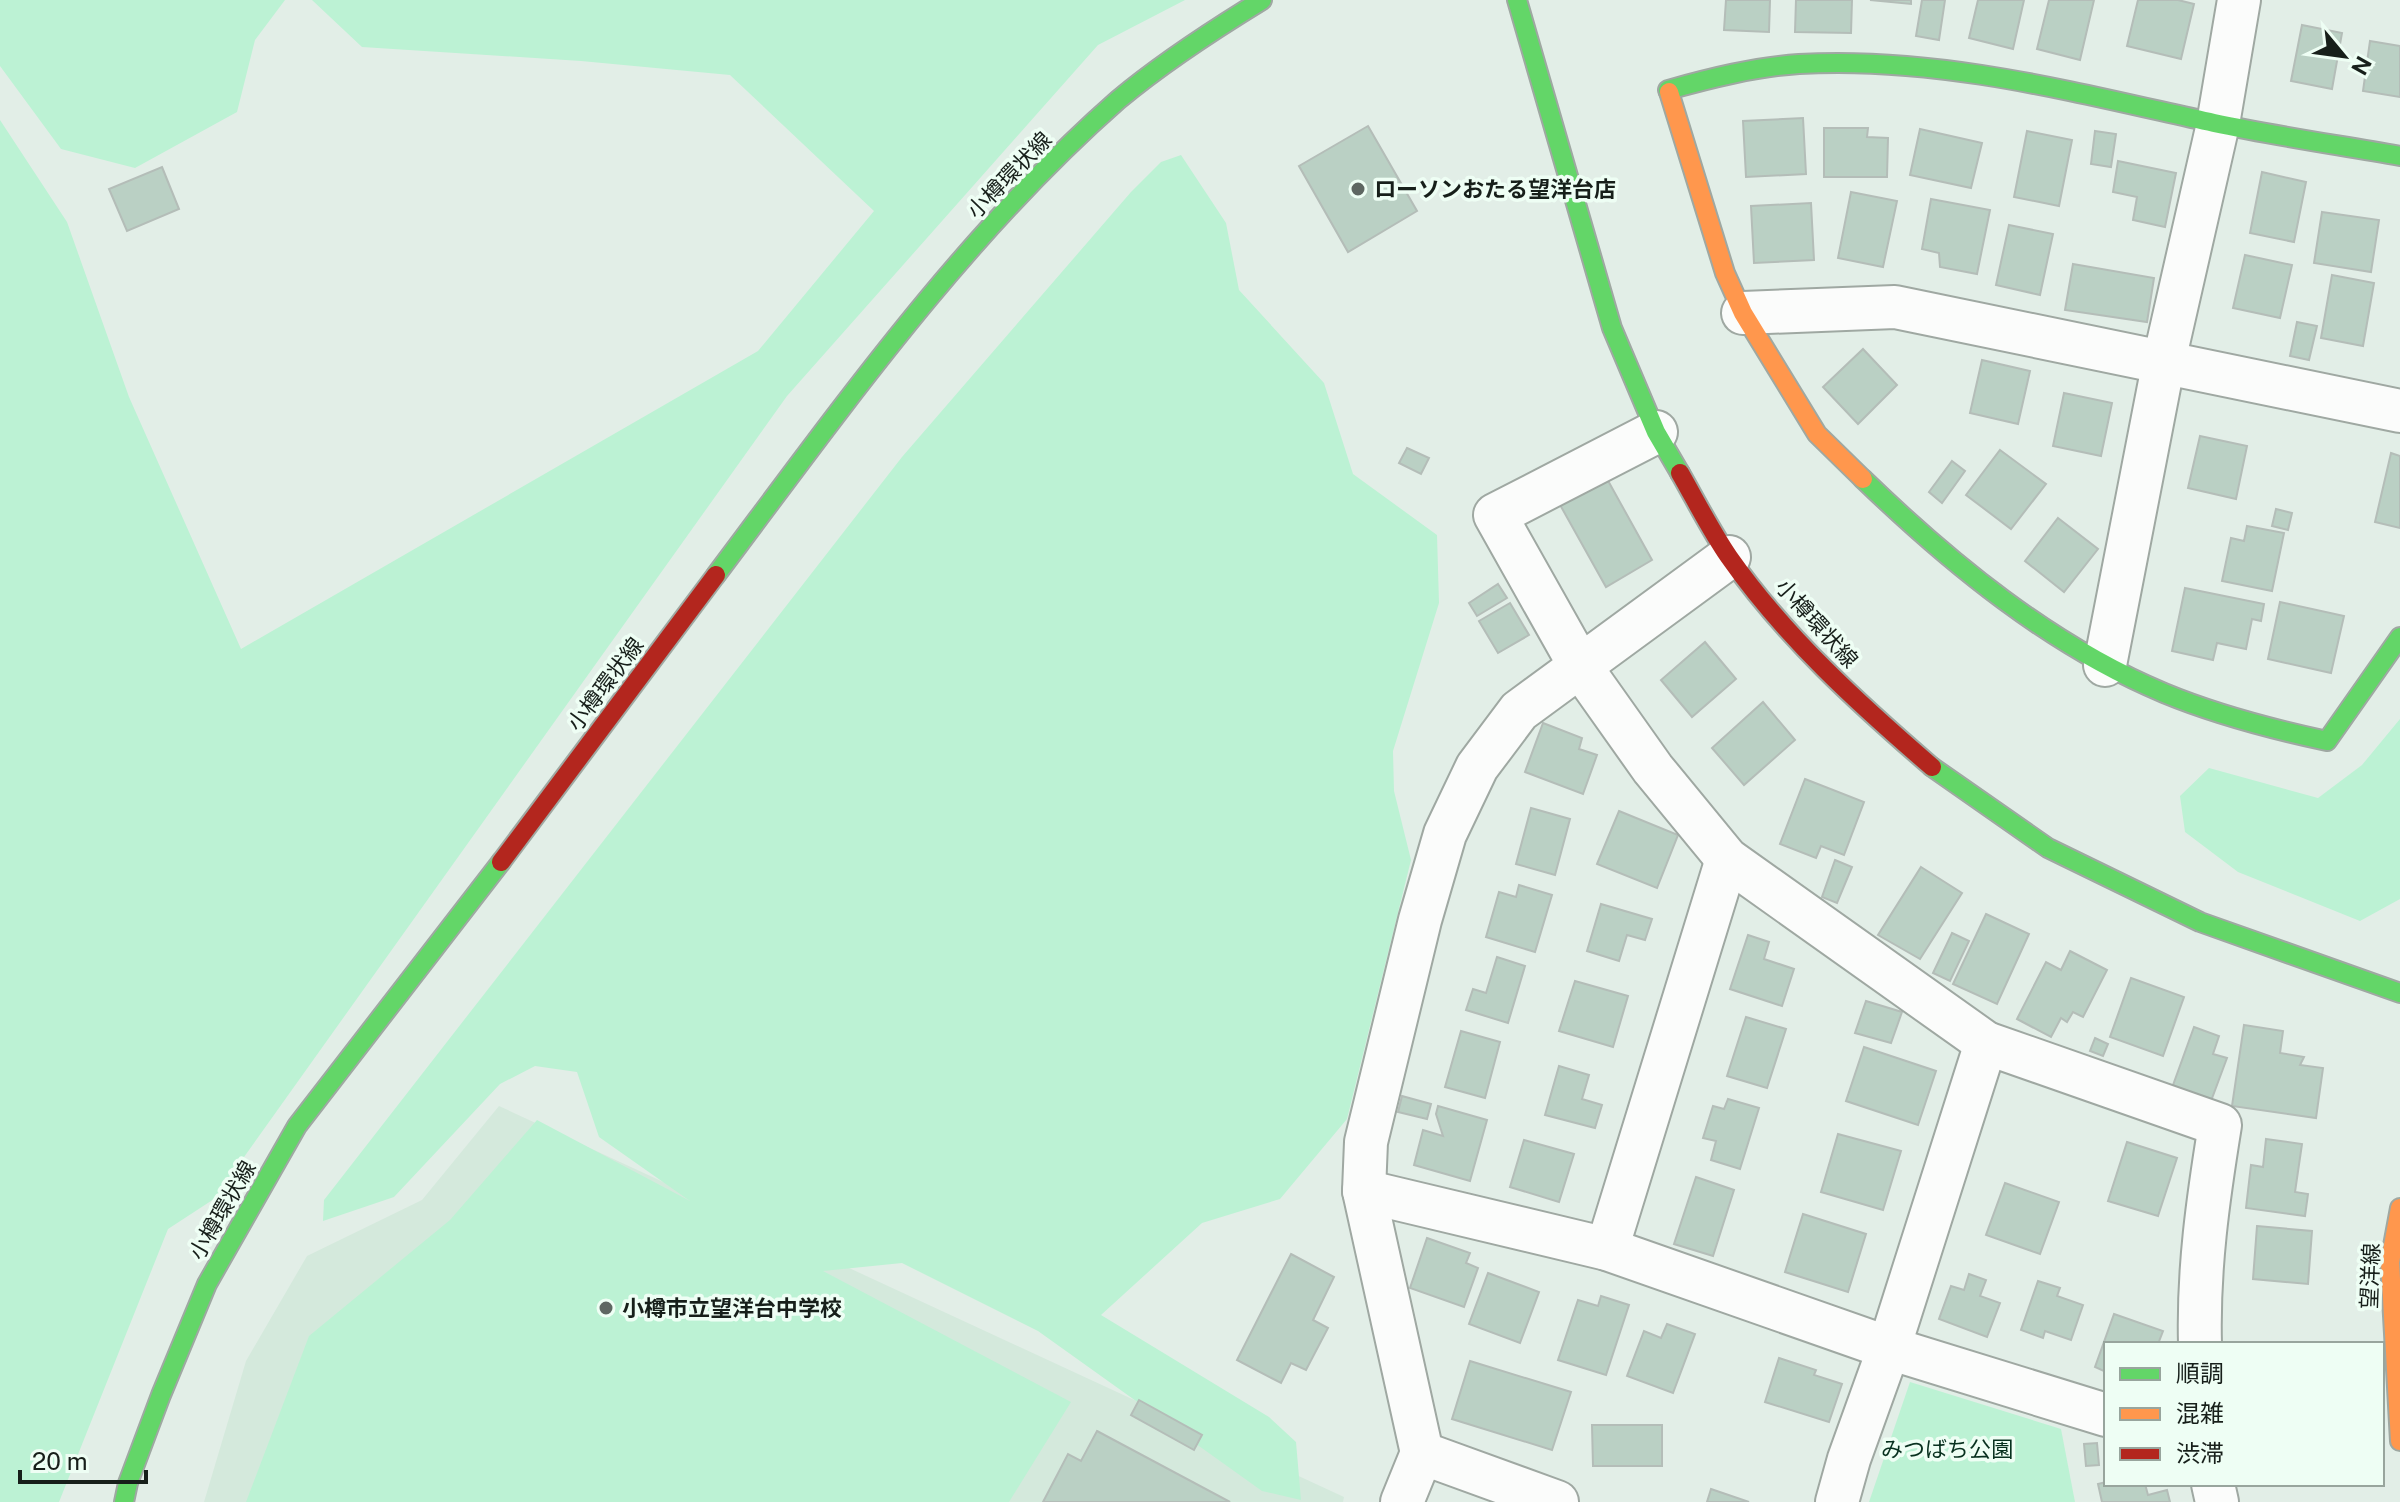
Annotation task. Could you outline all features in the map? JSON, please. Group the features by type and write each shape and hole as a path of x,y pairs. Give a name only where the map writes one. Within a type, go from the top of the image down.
{"main road":[{"name":"小樽環状線","path":"124,1502 128,1483 207,1284 297,1126 455,923 876,362 987,232 1056,159 1120,99 1217,27 1262,0"},
{"name":"小樽環状線","path":"1517,0 1612,328 1656,432 1729,557 1779,619 1854,700 1942,776 2048,848 2200,922 2400,993"},
{"path":"2400,156 2218,124 2035,83 1905,64 1800,64 1731,73 1668,90 1725,273 1743,313 1817,434 1915,529 2031,619 2105,665 2164,693 2257,726 2327,741 2400,637"},
{"name":"望洋線","path":"2400,1208 2390,1262 2400,1441"}],"street":[{"path":"2105,665 2164,361 2218,124 2239,0"},
{"path":"1743,313 1895,307 2400,411"},
{"path":"1656,432 1495,515 1580,666 1653,769 1727,859 1986,1043 2220,1125 2204,1229 2199,1295 2200,1342"},
{"path":"1402,1502 1422,1453 1364,1191 1366,1142 1420,920 1445,834 1477,767 1519,711 1729,557"},
{"path":"1607,1249 1727,859"},
{"path":"1837,1502 1986,1043"},
{"path":"1364,1191 1607,1249 1889,1348 2104,1414"},
{"path":"1422,1453 1557,1502"}],"shaded area":[{"name":"小樽市立望洋台中学校","path":"499,1106 1344,1497 1343,1502 204,1502 246,1361 307,1256 422,1200"}],"green space":[{"path":"0,0 285,0 255,40 237,112 135,168 61,149 0,66"},
{"path":"312,0 1185,0 1098,45 787,396 214,1199 168,1229 59,1502 0,1502 0,120 67,222 129,397 241,649 758,351 874,211 730,75 581,61 362,47"},
{"path":"1181,155 1226,223 1239,290 1324,383 1353,474 1437,535 1439,603 1393,751 1394,791 1411,860 1347,1119 1280,1199 1202,1223 1101,1315 1269,1417 1296,1442 1301,1500 1262,1491 1038,1331 902,1263 823,1271 1071,1402 1009,1502 246,1502 309,1336 450,1220 537,1120 690,1201 599,1137 577,1072 535,1066 500,1084 394,1197 323,1221 324,1200 902,457 1131,192 1161,162"},
{"path":"2400,719 2400,899 2360,921 2238,872 2185,832 2180,796 2209,768 2318,798 2362,765"},
{"name":"みつばち公園","path":"1910,1382 2061,1429 2075,1502 1869,1502"}],"building":[{"path":"1726,0 1770,0 1769,32 1724,30"},
{"path":"1796,0 1852,0 1851,33 1795,32"},
{"path":"1870,0 1911,0 1911,4"},
{"path":"1922,0 1945,0 1939,40 1916,36"},
{"path":"1978,0 2024,0 2013,49 1969,38"},
{"path":"2049,0 2094,0 2080,60 2037,49"},
{"path":"2138,0 2178,0 2194,4 2181,59 2127,46"},
{"path":"2302,25 2342,33 2332,89 2291,81"},
{"path":"2370,41 2400,46 2400,97 2363,91"},
{"path":"1803,118 1806,174 1746,177 1743,121"},
{"name":"ローソンおたる望洋台店","path":"1368,126 1417,211 1348,252 1299,166"},
{"path":"1824,128 1868,128 1867,137 1888,138 1887,177 1824,177"},
{"path":"1920,129 1982,143 1971,188 1910,175"},
{"path":"2027,131 2072,140 2059,206 2014,197"},
{"path":"2095,131 2116,134 2111,167 2091,164"},
{"path":"2118,161 2176,173 2165,227 2133,220 2137,197 2113,192"},
{"path":"162,167 179,209 127,231 109,189"},
{"path":"2262,172 2306,182 2294,242 2250,233"},
{"path":"1851,192 1897,201 1883,267 1838,258"},
{"path":"1931,199 1990,210 1977,274 1940,267 1939,253 1922,249"},
{"path":"1811,203 1814,260 1754,263 1751,206"},
{"path":"2322,212 2379,220 2371,272 2314,263"},
{"path":"2009,225 2053,234 2040,295 1996,285"},
{"path":"2245,255 2292,265 2280,318 2233,308"},
{"path":"2073,264 2154,278 2147,322 2065,310"},
{"path":"2332,275 2374,283 2363,346 2321,338"},
{"path":"2297,322 2317,326 2309,360 2290,356"},
{"path":"1863,349 1897,385 1858,424 1823,387"},
{"path":"1982,360 2030,371 2018,424 1970,413"},
{"path":"2064,393 2112,403 2101,456 2053,446"},
{"path":"2200,436 2247,446 2236,499 2188,488"},
{"path":"1407,448 1429,458 1421,474 1399,463"},
{"path":"2000,450 2046,484 2011,529 1966,495"},
{"path":"2391,453 2400,456 2400,528 2375,522"},
{"path":"1952,461 1965,471 1942,503 1929,492"},
{"path":"1606,477 1652,560 1606,587 1559,503"},
{"path":"2276,509 2292,513 2288,530 2272,526"},
{"path":"2058,518 2098,549 2064,592 2025,561"},
{"path":"2247,526 2284,533 2272,591 2222,581 2231,538 2244,541"},
{"path":"1498,584 1507,598 1477,616 1469,603"},
{"path":"2185,588 2264,604 2261,621 2252,619 2246,649 2217,643 2213,660 2172,651"},
{"path":"2280,602 2344,616 2331,673 2268,659"},
{"path":"1510,603 1529,635 1498,653 1479,621"},
{"path":"1705,642 1736,679 1692,717 1661,680"},
{"path":"1763,702 1795,740 1744,785 1712,748"},
{"path":"1543,723 1582,738 1579,749 1597,755 1583,794 1525,772"},
{"path":"1805,779 1864,802 1844,855 1821,846 1816,858 1780,844"},
{"path":"1531,808 1570,819 1555,875 1516,864"},
{"path":"1619,811 1678,835 1657,888 1597,864"},
{"path":"1835,860 1852,867 1837,903 1822,897"},
{"path":"1921,867 1962,893 1920,959 1878,935"},
{"path":"1519,885 1552,895 1535,952 1486,937 1499,892 1516,897"},
{"path":"1601,904 1652,919 1645,940 1627,935 1619,961 1587,951"},
{"path":"1986,914 2029,934 1997,1004 1953,984"},
{"path":"1952,933 1969,941 1950,981 1933,973"},
{"path":"1748,935 1769,942 1764,959 1794,969 1782,1006 1730,989"},
{"path":"2070,951 2107,970 2083,1017 2073,1012 2067,1022 2061,1018 2051,1037 2017,1019 2046,962 2061,970"},
{"path":"1497,957 1525,966 1508,1023 1466,1010 1473,989 1486,993"},
{"path":"2131,978 2184,997 2163,1056 2110,1037"},
{"path":"1575,981 1628,996 1613,1047 1559,1031"},
{"path":"1866,1001 1902,1012 1891,1043 1855,1033"},
{"path":"1746,1017 1786,1029 1767,1088 1727,1076"},
{"path":"2244,1025 2283,1031 2280,1053 2304,1057 2300,1065 2323,1068 2316,1118 2232,1106"},
{"path":"2194,1027 2219,1036 2213,1054 2227,1058 2211,1101 2172,1088"},
{"path":"1461,1031 1500,1042 1485,1098 1445,1087"},
{"path":"2095,1038 2108,1044 2103,1056 2090,1051"},
{"path":"1864,1047 1936,1071 1918,1125 1846,1101"},
{"path":"1559,1066 1589,1075 1582,1099 1602,1105 1595,1128 1545,1115"},
{"path":"1402,1096 1431,1104 1427,1119 1398,1112"},
{"path":"1728,1099 1759,1108 1740,1169 1711,1160 1716,1141 1703,1138 1713,1106 1724,1109"},
{"path":"1438,1106 1487,1120 1470,1181 1414,1165 1423,1130 1443,1136 1436,1114"},
{"path":"1838,1134 1901,1151 1883,1210 1821,1192"},
{"path":"2266,1139 2302,1144 2295,1192 2308,1194 2305,1216 2246,1208 2251,1165 2263,1167"},
{"path":"1524,1140 1574,1154 1559,1202 1510,1187"},
{"path":"2127,1142 2177,1158 2158,1216 2108,1201"},
{"path":"1696,1177 1734,1190 1713,1256 1674,1244"},
{"path":"2005,1183 2059,1202 2040,1254 1986,1235"},
{"path":"1803,1214 1866,1234 1848,1292 1785,1272"},
{"path":"2257,1226 2312,1231 2308,1284 2253,1279"},
{"path":"1427,1238 1470,1253 1466,1263 1478,1268 1464,1307 1410,1288"},
{"path":"1291,1254 1334,1277 1313,1320 1328,1328 1306,1370 1291,1363 1281,1383 1237,1360"},
{"path":"1488,1273 1539,1292 1520,1343 1469,1324"},
{"path":"1969,1274 1986,1280 1980,1296 2000,1303 1987,1337 1939,1319 1951,1286 1964,1290"},
{"path":"2038,1281 2060,1288 2057,1296 2083,1305 2071,1340 2045,1331 2043,1338 2021,1330"},
{"path":"1601,1296 1629,1305 1606,1375 1558,1360 1578,1300 1598,1306"},
{"path":"2114,1314 2163,1331 2159,1342 2104,1342 2104,1371 2095,1367"},
{"path":"1667,1324 1695,1334 1673,1393 1627,1376 1644,1331 1661,1338"},
{"path":"1779,1358 1816,1370 1814,1375 1842,1384 1829,1422 1765,1402"},
{"path":"1470,1361 1571,1392 1552,1450 1452,1419"},
{"path":"1139,1400 1202,1435 1194,1450 1131,1415"},
{"path":"1592,1425 1662,1425 1662,1466 1593,1466"},
{"path":"1097,1431 1230,1502 1043,1502 1068,1454 1081,1461"},
{"path":"2097,1443 2099,1465 2086,1466 2084,1444"},
{"path":"2098,1484 2146,1486 2148,1495 2167,1490 2170,1502 2102,1502"},
{"path":"1711,1489 1749,1502 1707,1502"}],"traffic: fast":[{"path":"716,575 905,327 1007,209 1118,100 1188,47 1262,0"},
{"path":"1517,0 1612,328 1656,432 1680,473"},
{"path":"1669,92 1717,77 1783,65 1852,63 1904,66 2008,79 2237,128 2400,156"},
{"path":"1863,479 1967,571 2042,627 2122,674 2184,701 2244,721 2327,741 2400,637"},
{"path":"1932,767 2048,848 2200,922 2400,993"},
{"path":"124,1502 128,1483 161,1395 207,1284 297,1126 501,862"}],"traffic: slow":[{"path":"1669,92 1725,273 1743,313 1817,434 1863,479"},
{"path":"2400,1208 2390,1262 2400,1441"}],"traffic: jam":[{"path":"1680,473 1722,547 1774,615 1850,694 1932,767"},
{"path":"501,862 716,575"}],"place":[{"name":"ローソンおたる望洋台店","path":"1358,189"},
{"name":"小樽市立望洋台中学校","path":"606,1308"}]}
